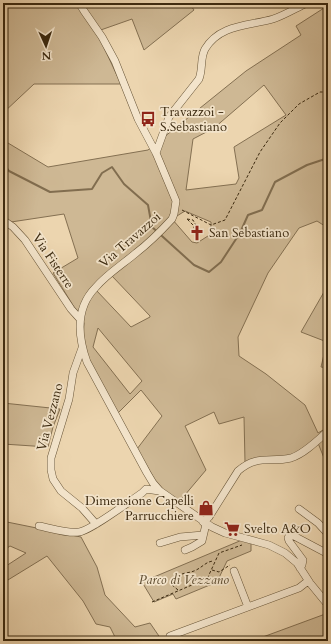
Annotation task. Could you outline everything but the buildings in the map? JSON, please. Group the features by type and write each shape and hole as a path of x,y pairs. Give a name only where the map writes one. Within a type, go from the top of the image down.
{"street":[{"path":"79,3 102,37 115,61 138,119 156,153 176,201"},
{"path":"156,153 169,117 198,79 204,53 213,39 227,29 278,17 307,3"},
{"name":"Via Travazzoi","path":"80,319 85,304 95,287 138,252 166,226 174,214 176,201"},
{"name":"Via Fisterre","path":"3,220 13,227 24,240 71,309 80,319"},
{"name":"Via Vezzano","path":"80,319 82,348 92,373 146,473 153,483 160,491 205,523 225,533 246,538 277,549 291,558 328,604"},
{"name":"Via Vezzano","path":"82,348 73,373 69,399 51,458 51,470 53,479 61,491 82,508 96,524"},
{"path":"188,536 187,549 202,541 205,523 238,471 244,466 256,461 292,457 305,450 328,430"},
{"path":"39,526 71,532 80,532 96,524 146,489 160,491"},
{"path":"299,509 318,523 328,534"},
{"path":"160,544 180,536 204,535"},
{"name":"Via Vezzano","path":"300,568 303,560 289,541 289,536 294,536 328,554"},
{"path":"234,571 248,607"},
{"path":"170,636 299,588 308,581"}],"path":[{"path":"176,201 182,211 211,225 225,220 260,152 280,123 299,104 320,92 328,92"},
{"path":"187,219 193,220 195,225 198,229 195,230 193,225 187,219"},
{"path":"152,602 206,579 219,553 242,544 246,538"},
{"path":"178,590 171,584 180,574 194,571 207,563 215,562"},
{"path":"211,569 219,572 231,565 234,571"}],"green space":[{"path":"3,3 189,3 194,10 144,50 132,19 95,32 99,37 121,84 34,84 3,113"},
{"path":"324,3 328,3 328,228 317,221 299,228 268,273 238,337 239,356 266,374 305,405 318,433 328,427 328,468 318,443 292,460 245,462 244,417 219,424 214,412 185,426 206,470 179,502 158,485 137,449 162,416 141,390 118,413 84,350 84,323 53,273 78,258 64,214 11,222 3,227 3,140 48,167 148,150 246,71 301,35 296,26 324,8","holes":["264,85 286,115 234,147 239,178 236,184 186,190 193,139 214,128","185,211 211,222 211,234 197,243 192,242 172,219","112,276 150,317 131,327 96,290","98,328 142,381 130,394 93,347"]},
{"path":"328,285 328,368 321,367 327,342 301,332"},
{"path":"3,403 60,409 53,427 48,447 3,444"},
{"path":"3,519 7,522 81,537 97,567 105,595 135,627 150,623 161,639 167,638 168,641 117,641 110,627 96,624 83,601 47,556 3,583 3,568 26,553 10,546 3,551"},
{"name":"Parco di Vezzano","path":"242,540 251,542 251,551 227,561 217,582 176,599 173,594 154,602 142,582"},
{"path":"328,613 328,641 313,641 312,639 308,641 252,641"}],"waterway":[{"path":"3,163 9,171 50,192 92,189 102,173 112,167 124,184 148,205 152,227 194,265 209,272 221,262 240,233 248,215 262,210 275,182 307,165 328,158"}],"place":[{"name":"Travazzoi - S.Sebastiano","path":"148,119"},
{"name":"San Sebastiano","path":"197,233"},
{"name":"Dimensione Capelli Parrucchiere","path":"206,508"},
{"name":"Svelto A&O","path":"232,529"}]}
